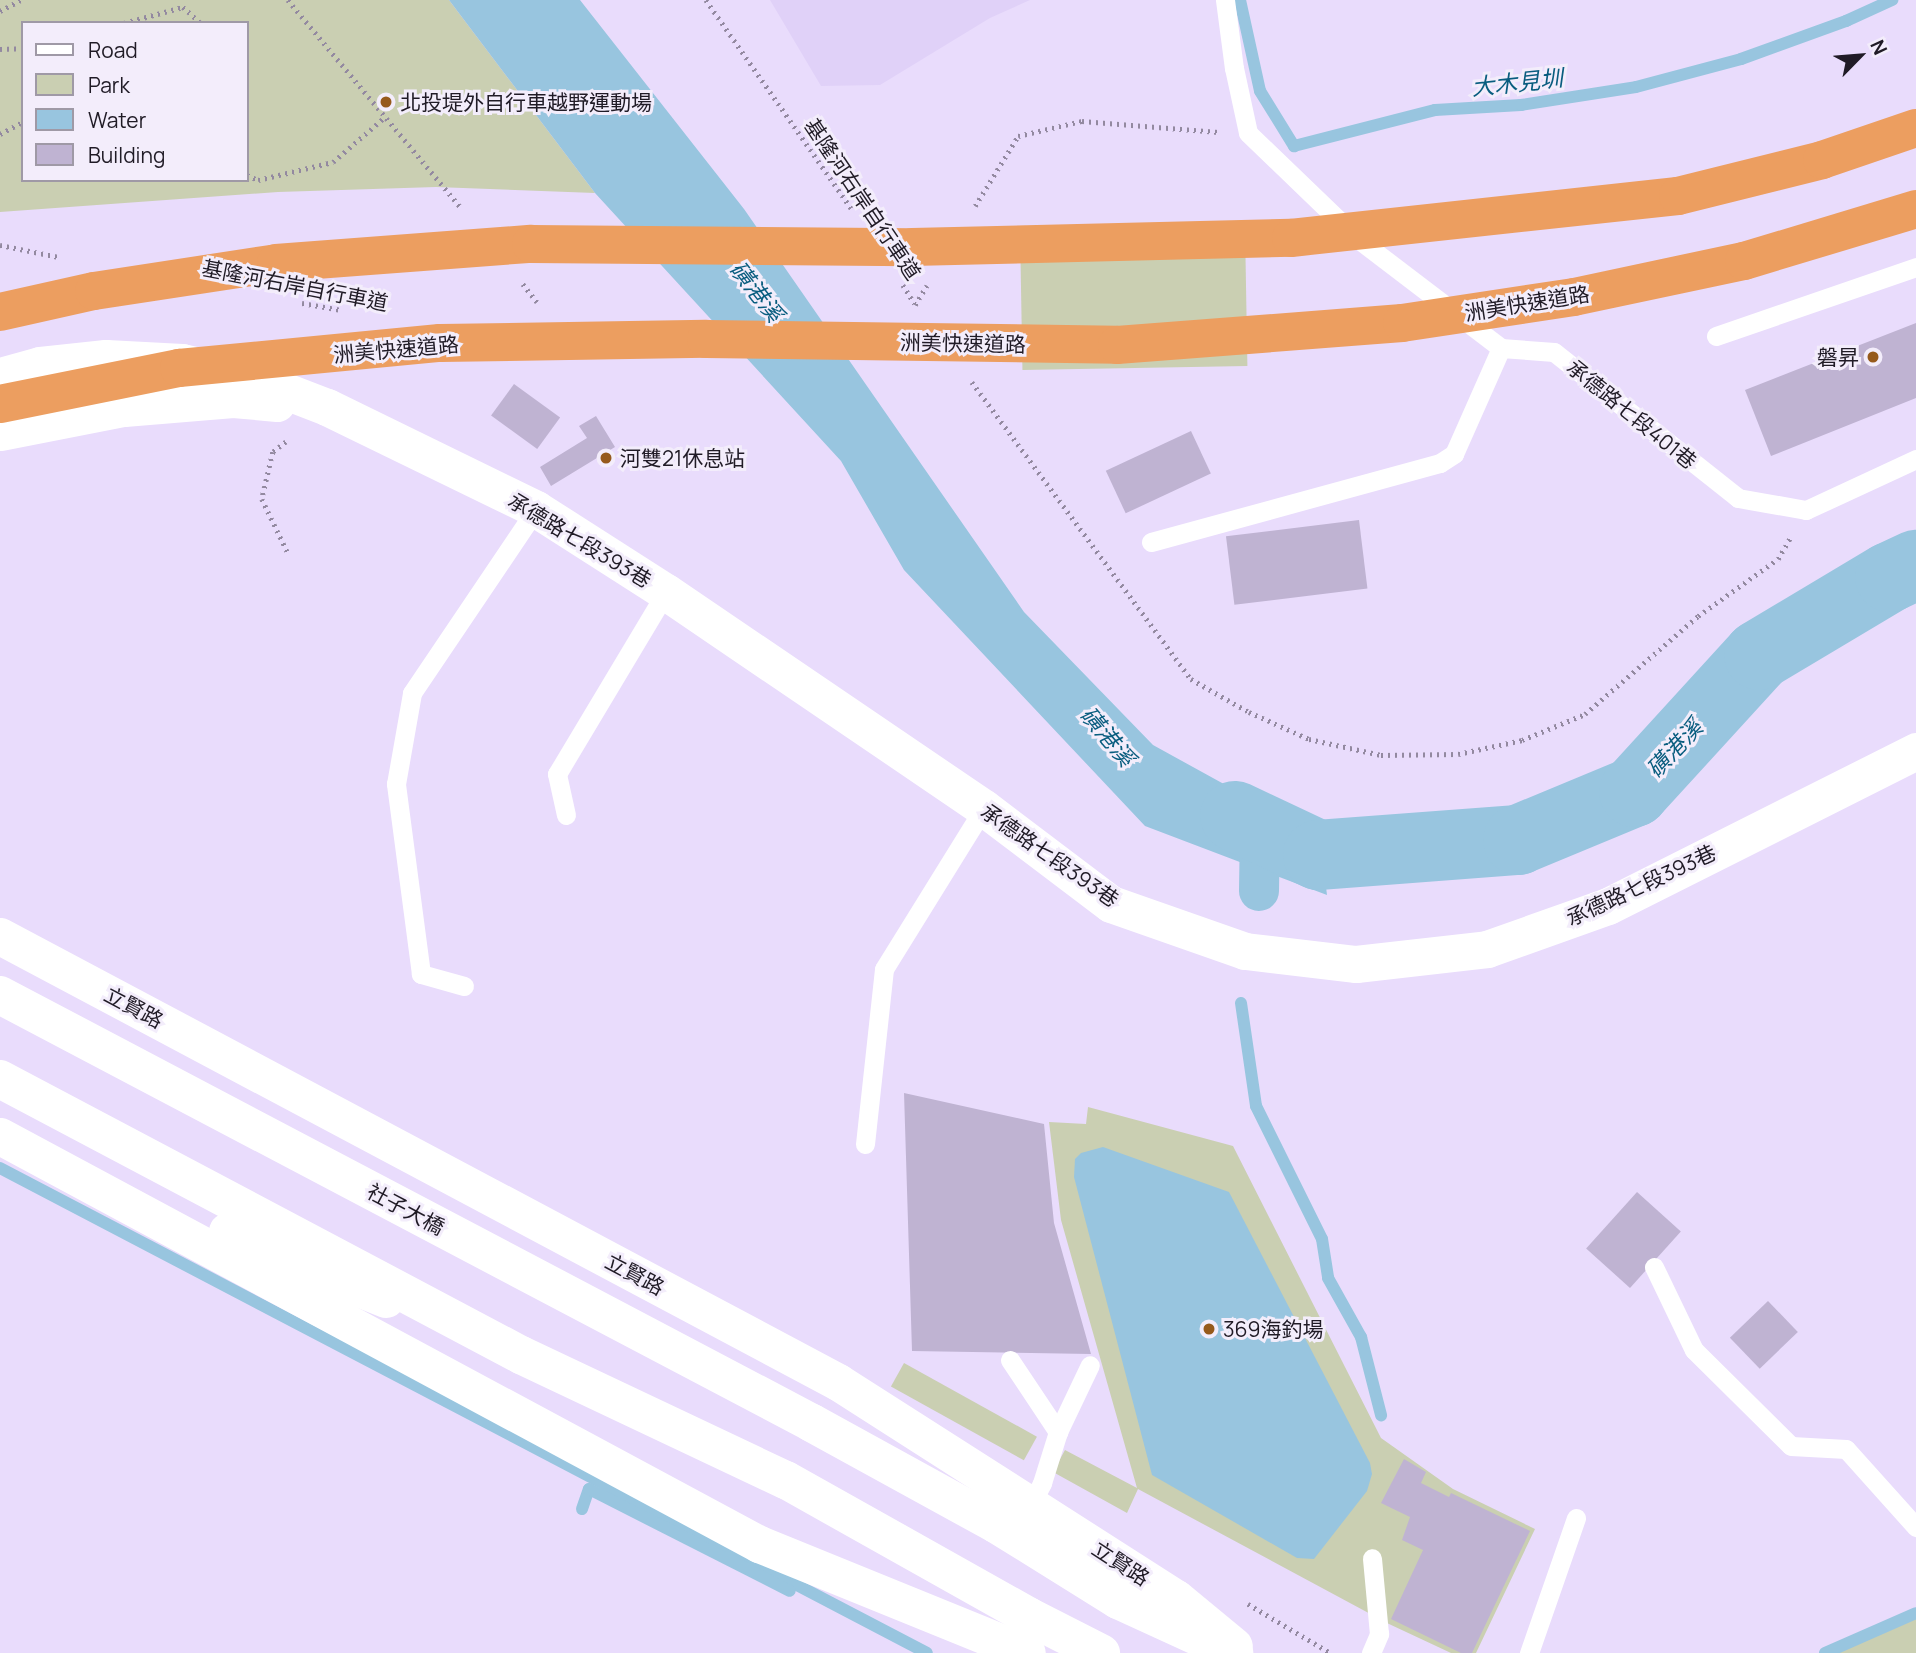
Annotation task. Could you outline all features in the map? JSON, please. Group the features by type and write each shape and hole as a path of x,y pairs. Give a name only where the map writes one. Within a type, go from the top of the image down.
{"highway":[{"path":"0,312 94,291 276,263 531,244 912,247 1290,238 1678,196 1822,160 1916,128"},
{"name":"洲美快速道路","path":"0,404 179,369 440,343 706,339 1117,345 1402,323 1574,297 1744,261 1916,209"}],"street":[{"name":"承德路七段393巷","path":"0,376 40,365 106,358 182,362 254,379 327,407 536,509 666,592 984,808 1111,904 1245,951 1356,964 1487,949 1608,905 1916,751"},
{"name":"承德路七段393巷","path":"0,432 124,408 233,399 327,407"},
{"name":"立賢路","path":"0,936 838,1382 1176,1598 1243,1653"},
{"path":"0,963 816,1409"},
{"name":"社子大橋","path":"0,995 816,1409"},
{"path":"0,1079 521,1355 786,1480 1101,1653"},
{"path":"0,1111 254,1246 521,1355"},
{"path":"0,1136 759,1544 1027,1653"},
{"name":"立賢路","path":"816,1409 1118,1600 1234,1653"}],"lane":[{"path":"1151,542 1440,463 1454,454 1501,348 1358,239 1248,133 1234,68 1225,0"},
{"path":"1716,336 1916,267"},
{"name":"承德路七段401巷","path":"1501,348 1554,352 1738,498 1806,510"},
{"path":"1806,510 1916,458"},
{"path":"464,986 421,974 396,783 412,693 536,509"},
{"path":"566,815 557,774 666,592"},
{"path":"864,1144 884,969 984,808"},
{"path":"1654,1267 1694,1350 1791,1446 1846,1449 1916,1527"},
{"path":"1010,1360 1058,1432"},
{"path":"1031,1504 1042,1483 1058,1432 1090,1365"},
{"path":"1529,1653 1576,1518"},
{"path":"1371,1653 1379,1634 1372,1558"}],"path":[{"path":"0,11 20,0"},
{"path":"248,175 258,180 333,162 386,116 288,0"},
{"name":"基隆河右岸自行車道","path":"706,0 852,209"},
{"path":"131,21 183,7 199,21"},
{"path":"0,49 21,48"},
{"path":"970,215 1018,136 1082,121 1248,133"},
{"path":"0,134 21,123"},
{"path":"0,245 67,258"},
{"name":"基隆河右岸自行車道","path":"902,283 916,304 929,282"},
{"name":"基隆河右岸自行車道","path":"301,303 342,310"},
{"path":"916,304 924,316"},
{"path":"965,372 1191,680 1249,712 1309,739 1381,755 1458,754 1522,740 1586,714 1698,617 1778,559 1806,510"},
{"path":"289,555 262,499 274,452 327,407"}],"shaded area":[{"path":"770,0 1030,0 990,18 880,85 821,86"}],"green space":[{"name":"北投堤外自行車越野運動場","path":"0,0 449,0 595,193 436,187 278,192 0,212"},
{"path":"1245,228 1247,366 1022,370 1020,232"},
{"name":"369海釣場","path":"1088,1107 1233,1146 1381,1438 1453,1489 1535,1529 1476,1653 1451,1653 1389,1624 1138,1489 1127,1513 1053,1472 1065,1450 1137,1488 1061,1220 1049,1122 1086,1124"},
{"path":"904,1363 1037,1437 1024,1460 891,1387"},
{"path":"1916,1618 1916,1653 1831,1653"}],"water":[{"path":"449,0 580,0 744,209 1024,612 1153,745 1320,837 1327,895 1145,826 904,570 841,461 595,193"},
{"path":"1103,1147 1229,1192 1370,1463 1372,1474 1367,1491 1314,1559 1297,1558 1152,1475 1074,1177 1075,1159 1081,1153"}],"building":[{"name":"磐昇","path":"1916,323 1916,398 1771,456 1745,390"},
{"path":"514,384 560,418 537,449 491,416"},
{"path":"596,416 615,447 551,486 540,467 587,438 579,426"},
{"path":"1191,431 1211,474 1126,513 1106,471"},
{"path":"1359,520 1367,588 1234,605 1226,536"},
{"path":"904,1093 1044,1124 1054,1223 1091,1354 912,1351"},
{"path":"1637,1192 1681,1231 1630,1288 1586,1248"},
{"path":"1768,1301 1798,1332 1760,1369 1730,1338"},
{"path":"1404,1459 1426,1472 1421,1483 1449,1497 1451,1493 1530,1531 1472,1653 1461,1653 1391,1619 1423,1550 1402,1540 1410,1517 1381,1503"}],"waterway":[{"name":"大木見圳","path":"1240,0 1260,91 1294,146 1435,110 1521,105 1636,87 1741,59 1846,21 1892,0"},
{"name":"磺港溪","path":"1235,816 1318,855 1518,840 1634,792 1759,655 1890,577 1916,565"},
{"path":"1259,891 1260,827"},
{"path":"1241,1003 1256,1106 1322,1239 1328,1278 1361,1337 1381,1415"},
{"path":"0,1168 927,1653"},
{"path":"582,1509 589,1489 790,1591"},
{"path":"1825,1653 1916,1613"}],"place":[{"name":"北投堤外自行車越野運動場","path":"386,102"},
{"name":"磐昇","path":"1873,357"},
{"name":"河雙21休息站","path":"606,458"},
{"name":"369海釣場","path":"1209,1329"}]}
